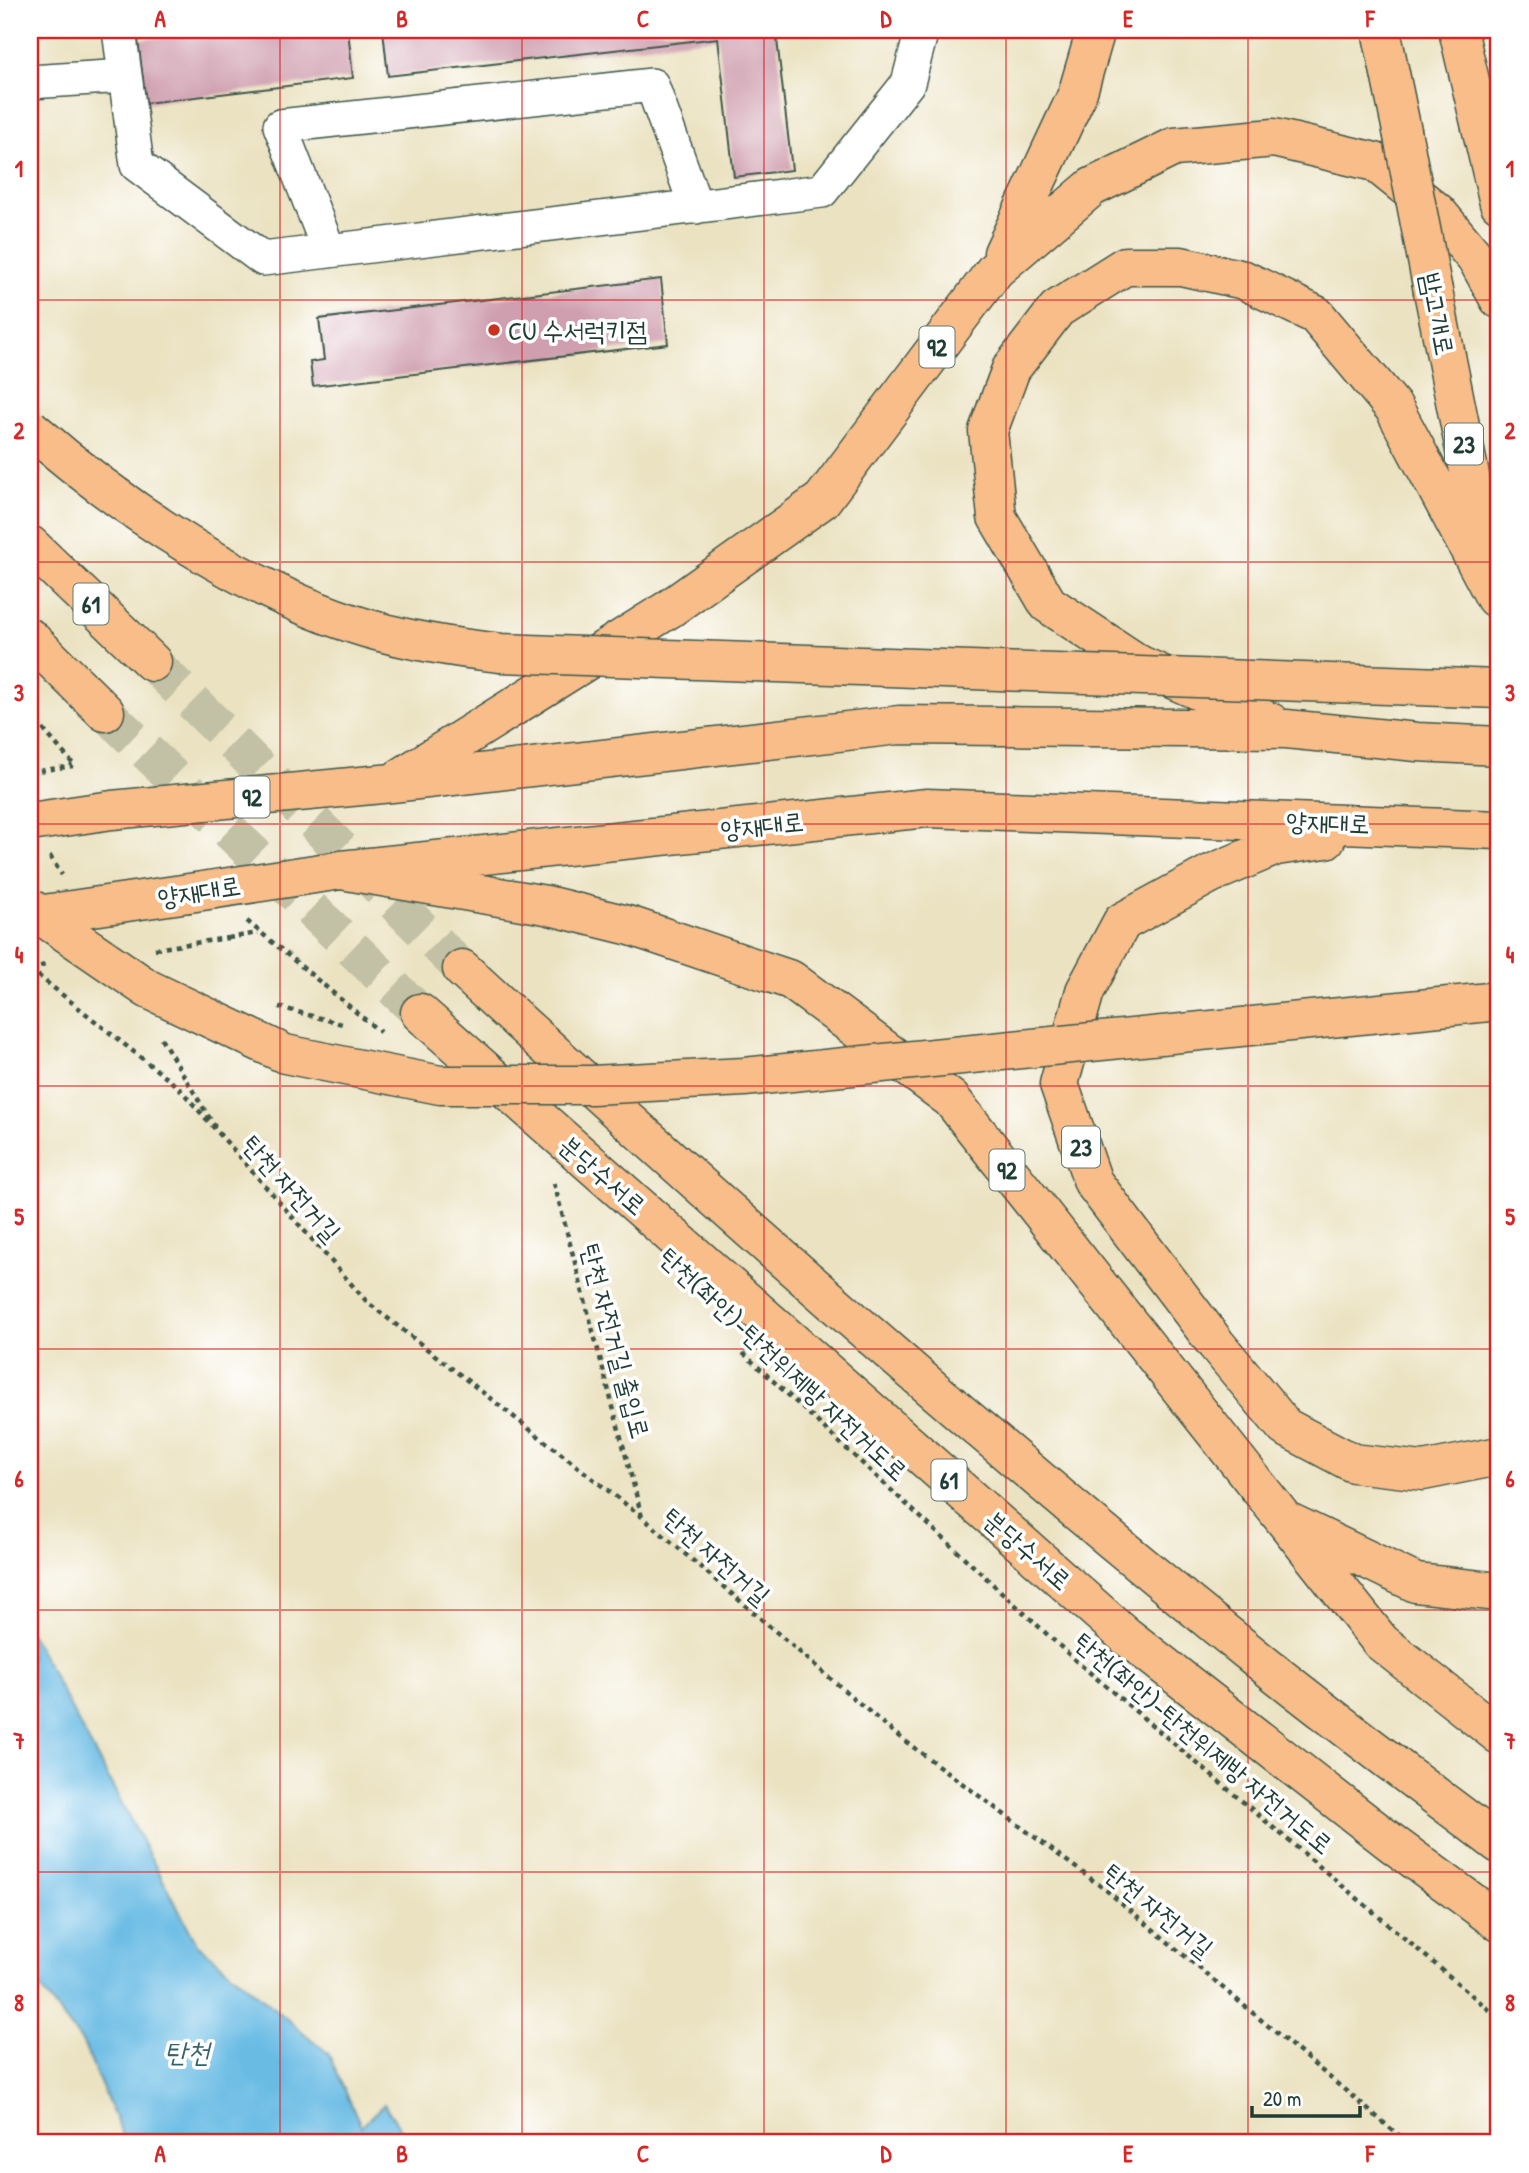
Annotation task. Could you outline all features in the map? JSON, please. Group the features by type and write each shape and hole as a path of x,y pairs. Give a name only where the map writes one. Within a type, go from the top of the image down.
{"main road":[{"path":"995,270 1077,95 1096,30"},
{"name":"밤고개로","path":"1381,30 1497,607"},
{"path":"1458,30 1499,203"},
{"name":"92","path":"30,822 112,810 392,783 668,609 822,500 995,270 1092,187 1174,147 1274,138 1375,162 1437,212 1478,261 1499,299"},
{"path":"1286,729 1140,664 1048,604 997,517 988,431 1011,369 1057,309 1125,266 1181,266 1244,280 1316,315 1394,408 1497,607"},
{"path":"30,428 57,452 162,528 280,595 365,628 435,645 501,653 1499,689"},
{"name":"61","path":"30,545 152,662"},
{"path":"30,638 105,712"},
{"path":"392,783 899,725 1286,729 1417,742 1499,746"},
{"name":"양재대로","path":"30,916 341,870 927,808 1436,825 1499,830"},
{"name":"23","path":"1436,825 1276,846 1210,874 1122,922 1085,992 1059,1084 1093,1182 1216,1344 1285,1427 1353,1463 1423,1471 1499,1456"},
{"name":"92","path":"341,870 522,899 631,926 792,980 951,1099 1381,1642 1499,1735"},
{"path":"30,908 148,989 285,1054 440,1085 592,1085 744,1077 1499,1001"},
{"name":"분당수서로","path":"462,969 662,1154 1041,1481 1268,1667 1499,1844"},
{"name":"분당수서로","path":"420,1013 1126,1636 1393,1844 1499,1922"},
{"path":"1283,1520 1416,1583 1499,1592"}],"street":[{"path":"119,30 137,165 263,260 822,191 908,83 922,30"},
{"path":"30,82 125,76"},
{"path":"329,251 280,126 652,85 696,207"}],"path":[{"path":"30,714 74,765 30,772"},
{"path":"228,938 258,933"},
{"name":"탄천 자전거길","path":"30,969 179,1088 367,1302 642,1517 893,1732 1107,1890 1408,2143"},
{"path":"159,1035 224,1142"},
{"name":"탄천 자전거길 출입로","path":"563,1185 552,1175 642,1517"},
{"name":"탄천(좌안)-탄천위제방 자전거도로","path":"737,1347 1076,1661 1499,2018"}],"water":[{"name":"탄천","path":"30,1632 197,1944 328,2053 361,2126 384,2104 410,2143 126,2143 83,2043 30,1975"}],"building":[{"path":"221,30 348,30 353,78 146,103 138,40"},
{"path":"383,30 776,31 792,170 734,177 718,38 388,76"},
{"path":"661,279 668,344 313,386 310,362 324,360 319,319"}],"tunnel":[{"path":"152,662 462,969"},
{"path":"105,712 420,1013"}],"place":[{"name":"CU 수서럭키점","path":"494,330"}]}
